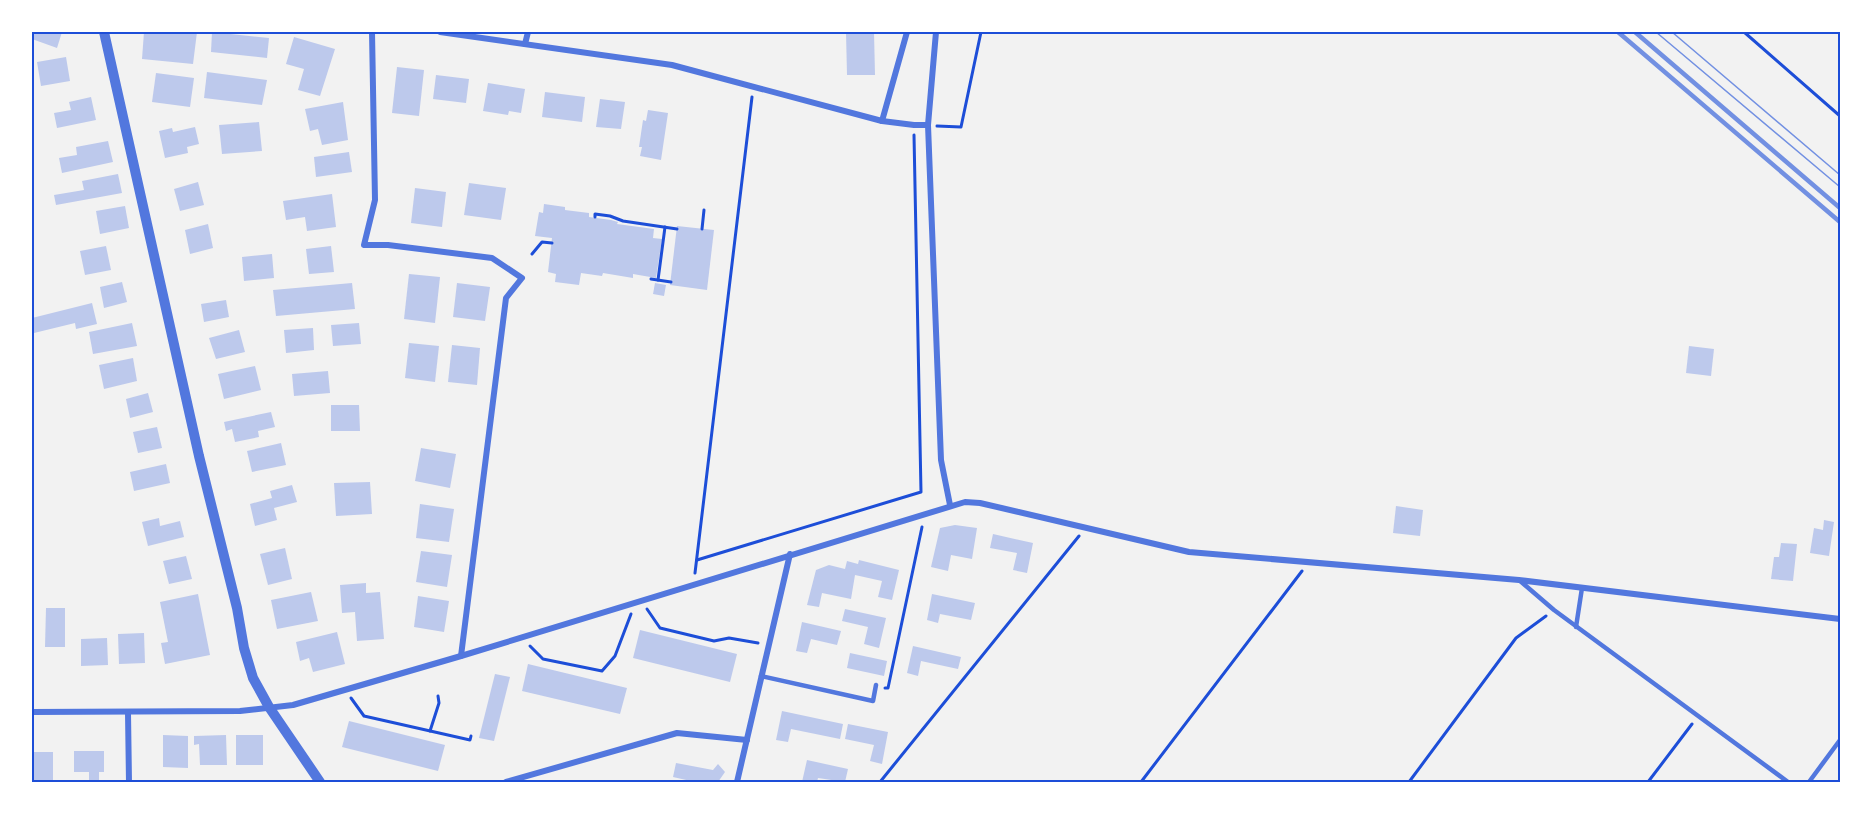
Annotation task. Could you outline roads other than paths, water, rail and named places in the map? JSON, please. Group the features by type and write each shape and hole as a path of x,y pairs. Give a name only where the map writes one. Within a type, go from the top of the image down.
{"street":[{"path":"104,32 196,446 237,608 244,648 254,678 269,707 320,783"},
{"path":"372,32 375,200 364,245 388,245 492,258 522,278 506,297 461,656"},
{"path":"440,32 672,65 882,121 928,125"},
{"path":"525,44 528,32"},
{"path":"882,121 907,32"},
{"path":"936,32 928,125 941,460 950,505"},
{"path":"32,712 240,711 293,705 965,502 980,503 1189,552 1519,580 1840,619"},
{"path":"737,783 790,554"},
{"path":"128,712 129,783"},
{"path":"506,783 677,733 747,740"}],"lane":[{"path":"1519,580 1576,627 1788,783"},
{"path":"1576,627 1582,588"},
{"path":"761,676 873,701 876,686"},
{"path":"1809,783 1840,740"}],"tram line":[{"path":"1656,32 1840,187"},
{"path":"1672,32 1840,175"}],"railway":[{"path":"1618,32 1840,222"},
{"path":"1635,32 1840,208"}]}
